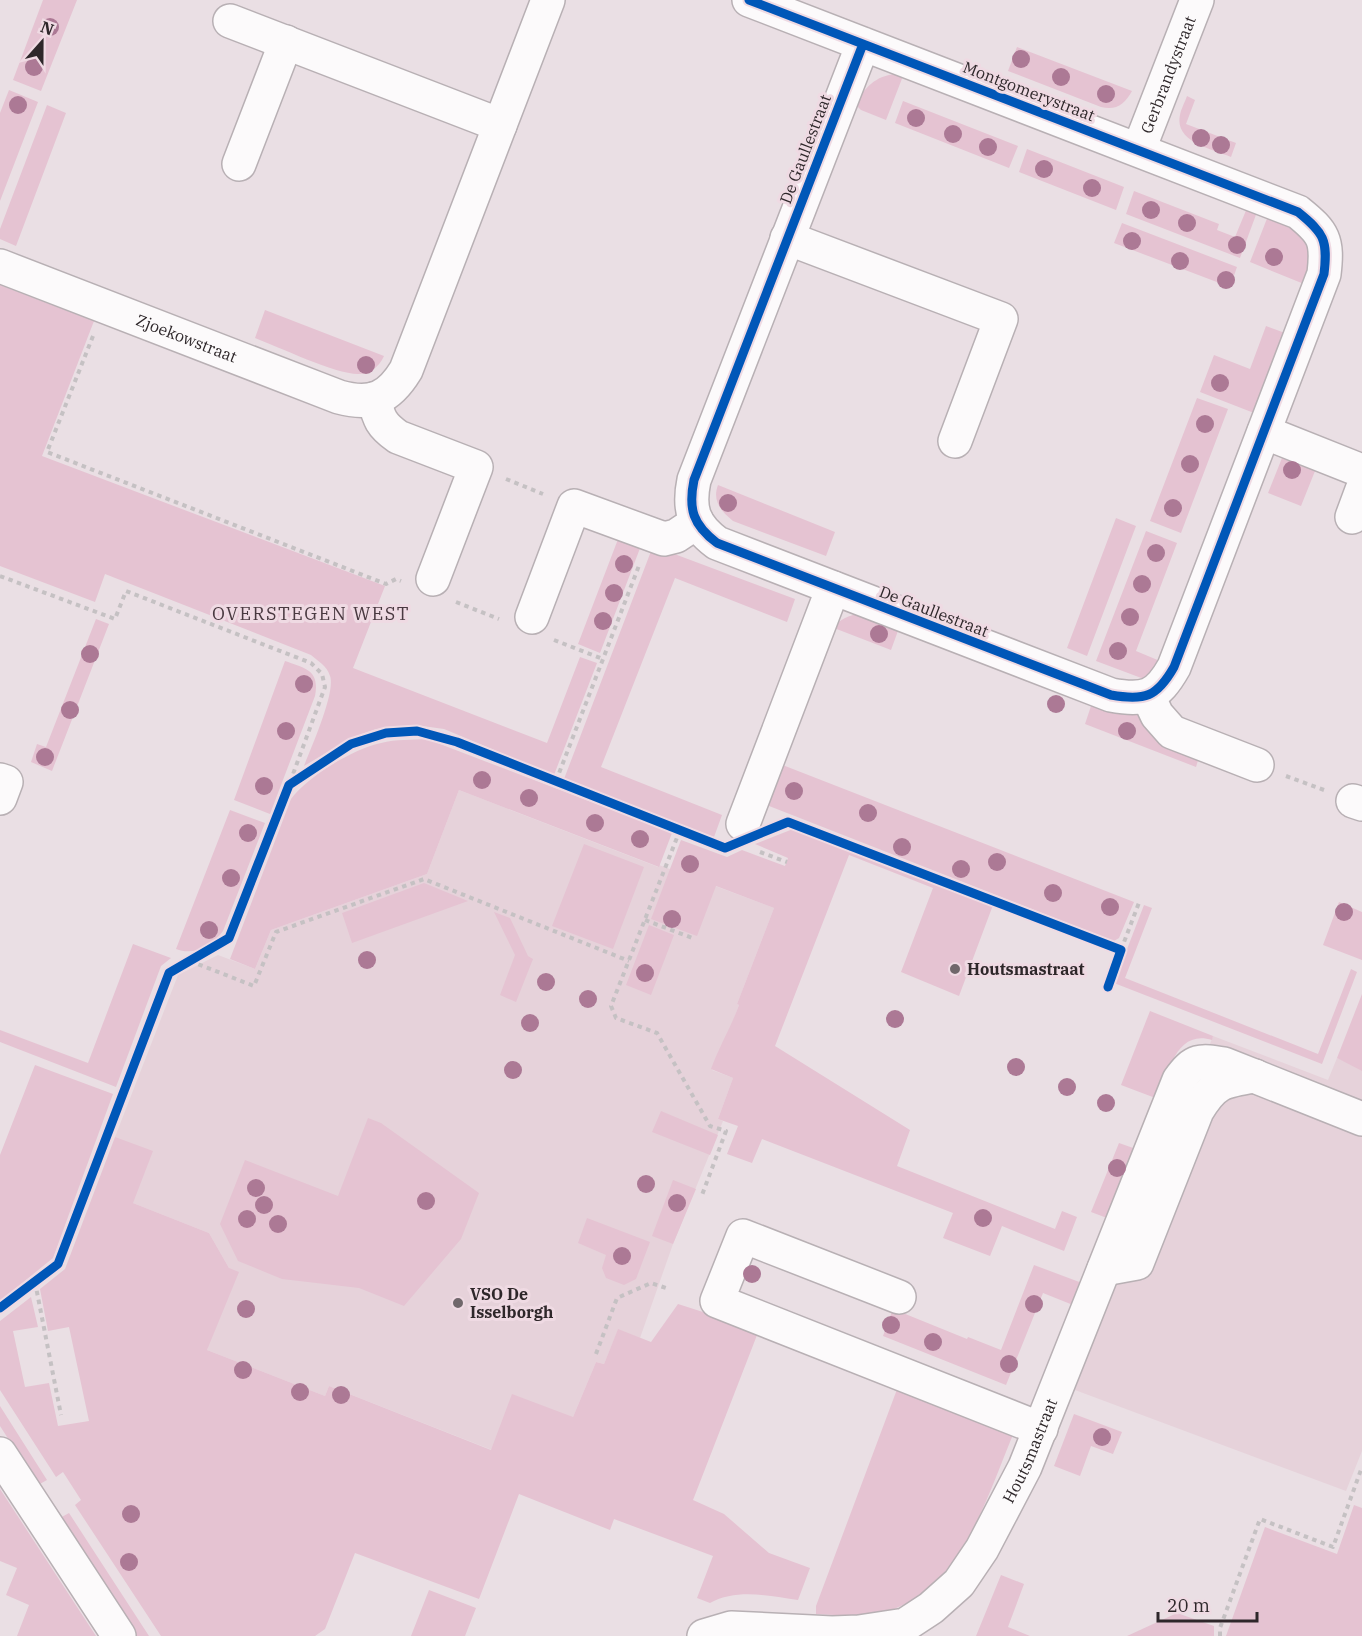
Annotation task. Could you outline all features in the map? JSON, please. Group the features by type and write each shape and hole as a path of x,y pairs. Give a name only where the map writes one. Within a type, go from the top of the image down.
{"street":[{"path":"430,587 476,467 387,429 380,421 374,399 387,394 397,385 406,370 548,0"},
{"name":"Montgomerystraat","path":"749,0 1298,212 1314,225 1324,240 1326,257 1324,274 1264,432"},
{"name":"Gerbrandystraat","path":"1139,149 1197,0"},
{"path":"230,21 500,124"},
{"path":"239,164 286,42"},
{"name":"De Gaullestraat","path":"863,44 694,480 691,497 696,522 705,534 717,543 833,588 1111,695 1134,698 1148,696"},
{"path":"787,237 1001,319 955,441"},
{"name":"Zjoekowstraat","path":"0,266 339,397 351,400 374,399"},
{"path":"1257,765 1172,732 1156,715 1148,696 1166,683 1174,667 1264,432 1362,471"},
{"path":"529,626 574,506 664,539 676,536 696,522"},
{"path":"743,824 833,588"},
{"path":"0,780 6,782 0,798"},
{"name":"Houtsmastraat","path":"704,1636 731,1628 832,1634 905,1625 931,1608 959,1583 982,1549 1025,1467 1175,1089 1188,1068 1203,1061 1224,1064 1362,1119"},
{"path":"899,1297 743,1236 717,1301 1041,1429"},
{"path":"0,1454 119,1636"}],"path":[{"path":"104,307 47,452 386,584 396,579 430,587 529,626 603,659"},
{"path":"476,467 574,506"},
{"path":"556,781 651,536"},
{"path":"0,576 115,619 126,591 311,663 322,674 325,687 287,789"},
{"path":"1257,765 1357,803"},
{"path":"287,789 307,773"},
{"path":"545,777 567,785"},
{"path":"669,826 684,832 645,920 611,1006 616,1018 657,1034 710,1126 726,1131 702,1195"},
{"path":"187,963 254,986 276,932 424,879 628,961"},
{"path":"1110,945 1119,954 1140,900"},
{"path":"645,920 695,939"},
{"path":"187,963 200,956"},
{"path":"26,1288 39,1279 61,1415"},
{"path":"596,1354 617,1299 651,1283 666,1288"},
{"path":"1220,1636 1220,1628 1260,1519 1332,1547 1362,1467"}],"shaded area":[{"path":"43,0 77,0 41,91 13,80"},
{"path":"1017,47 1132,91 1120,105 1111,108 1101,107 1008,71"},
{"path":"895,74 903,76 886,120 861,110 855,104 876,80"},
{"path":"9,90 38,102 0,201 0,113"},
{"path":"1187,96 1195,100 1186,124 1236,143 1231,157 1196,143 1183,132 1180,115"},
{"path":"903,101 1018,146 1009,168 895,123"},
{"path":"47,105 66,113 16,246 0,239 0,229"},
{"path":"1027,149 1124,187 1116,210 1019,172"},
{"path":"1134,191 1219,224 1217,230 1235,237 1247,208 1257,212 1240,258 1126,214"},
{"path":"1268,216 1301,233 1306,240 1309,257 1304,284 1250,262"},
{"path":"1122,223 1237,267 1230,287 1114,243"},
{"path":"0,285 94,321 42,456 385,586 353,668 547,743 580,657 597,663 554,775 444,729 415,725 376,729 353,737 304,766 322,720 331,684 327,669 311,655 105,574 95,602 0,566"},
{"path":"265,310 384,356 374,369 358,374 336,370 307,359 255,338"},
{"path":"1266,326 1285,333 1254,413 1200,392 1214,355 1250,369"},
{"path":"1197,398 1228,409 1181,533 1150,521"},
{"path":"1286,448 1319,461 1301,506 1268,493"},
{"path":"718,485 835,532 826,556 733,521 717,501"},
{"path":"1116,518 1136,526 1087,656 1067,648"},
{"path":"1146,531 1177,543 1136,651 1160,661 1144,679 1096,661"},
{"path":"620,534 642,543 600,653 578,644"},
{"path":"653,546 795,599 787,622 675,578 601,767 722,815 714,837 564,779"},
{"path":"860,613 899,628 891,650 834,628 842,620"},
{"path":"96,619 109,624 52,771 31,762 37,744 46,747"},
{"path":"285,661 309,671 313,675 316,687 315,696 270,814 234,800"},
{"path":"1092,703 1142,712 1200,754 1196,767 1085,724"},
{"path":"427,739 672,833 659,867 459,790 427,874 271,930 255,969 230,959 291,799 299,790 332,765 370,746 398,740"},
{"path":"780,764 1134,902 1119,938 1114,941 764,804"},
{"path":"459,790 658,867 659,865 774,908 737,1004 739,1005 723,1048 712,1070 733,1078 718,1119 723,1121 673,1244 640,1338 618,1330 604,1364 596,1362 573,1417 492,1450 329,1386 325,1396 207,1350 229,1268 209,1233 133,1203 115,1137 178,975 218,955 255,969 271,930 427,874"},
{"path":"230,810 265,823 223,931 214,941 202,948 189,951 176,949"},
{"path":"793,829 993,905 959,996 901,972 933,888 849,855 775,1046 910,1130 897,1166 1055,1229 1062,1211 1077,1217 1064,1251 1002,1226 990,1256 943,1238 953,1213 762,1139 752,1163 727,1154 738,1126 718,1119 733,1078 711,1069 736,1013 739,1005 737,1004 774,908 716,886 697,936 651,919 681,840 727,857 742,850 785,866 788,858 755,844"},
{"path":"584,844 644,867 613,949 552,926"},
{"path":"424,883 468,901 352,943 342,913"},
{"path":"1339,902 1362,912 1362,960 1323,945"},
{"path":"1144,905 1152,908 1125,978 1318,1054 1351,969 1357,972 1322,1064 1114,983"},
{"path":"494,912 510,918 528,956 533,959 516,1002 500,995 515,955"},
{"path":"649,925 674,935 651,995 626,985"},
{"path":"133,944 171,958 161,966 116,1087 0,1042 0,1030 88,1063"},
{"path":"1362,994 1362,1071 1337,1058"},
{"path":"1150,1011 1213,1036 1212,1040 1200,1038 1182,1047 1170,1066 1158,1099 1121,1085"},
{"path":"1213,1036 1328,1080 1337,1058 1362,1068 1362,1451 1346,1491 1075,1390 1101,1320 1140,1229"},
{"path":"35,1065 113,1094 53,1258 0,1301 0,1155"},
{"path":"661,1111 718,1135 710,1155 652,1132"},
{"path":"368,1118 381,1123 479,1193 461,1239 404,1306 359,1288 282,1279 238,1261 220,1224 245,1160 338,1196"},
{"path":"115,1137 153,1151 133,1203 209,1233 229,1268 239,1272 207,1350 325,1396 329,1386 491,1450 512,1394 573,1417 596,1362 604,1364 618,1329 651,1342 678,1304 759,1330 693,1500 724,1514 769,1553 810,1568 798,1600 742,1594 720,1598 710,1603 697,1598 713,1556 614,1519 610,1530 519,1494 479,1599 355,1553 325,1629 315,1636 161,1636 75,1505 81,1500 63,1472 56,1477 0,1390 0,1321 31,1297 38,1327 13,1331 25,1387 49,1383 58,1426 89,1421 69,1327 48,1331 40,1289 65,1269"},
{"path":"1119,1143 1136,1149 1107,1218 1091,1212"},
{"path":"673,1180 696,1189 673,1244 652,1236"},
{"path":"587,1218 650,1242 636,1279 624,1285 606,1278 602,1268 606,1255 578,1243"},
{"path":"1034,1265 1082,1283 1073,1305 1043,1293 1006,1385 883,1336 893,1309 1001,1350"},
{"path":"899,1384 1015,1430 981,1512 967,1539 951,1564 932,1585 909,1602 873,1615 816,1614 816,1606"},
{"path":"0,1406 47,1480 38,1485 0,1426"},
{"path":"1074,1414 1122,1432 1113,1454 1091,1446 1080,1476 1054,1466"},
{"path":"0,1489 96,1636 17,1636 29,1605 6,1595 17,1568 0,1561"},
{"path":"1354,1505 1362,1508 1362,1636 1226,1636 1265,1527 1337,1554"},
{"path":"69,1513 149,1636 137,1636 60,1518"},
{"path":"1001,1575 1024,1584 1008,1627 1030,1636 976,1636"},
{"path":"429,1590 476,1608 465,1636 411,1636"},
{"path":"1177,1613 1214,1626 1214,1636 1127,1636"}],"cycle path":[{"path":"749,0 1298,212 1319,232 1325,253 1324,274 1174,667 1162,685 1149,695 1141,697 1111,695 717,543 702,530 694,516 692,508 694,480 863,44"},
{"path":"0,1308 58,1264 169,973 229,938 289,785 351,744 386,733 417,731 457,742 725,848 788,822 1121,950 1108,987"}],"place":[{"name":"Houtsmastraat","path":"955,969"},
{"name":"VSO De Isselborgh","path":"458,1303"}],"district":[{"name":"OVERSTEGEN WEST","path":"311,614"}]}
